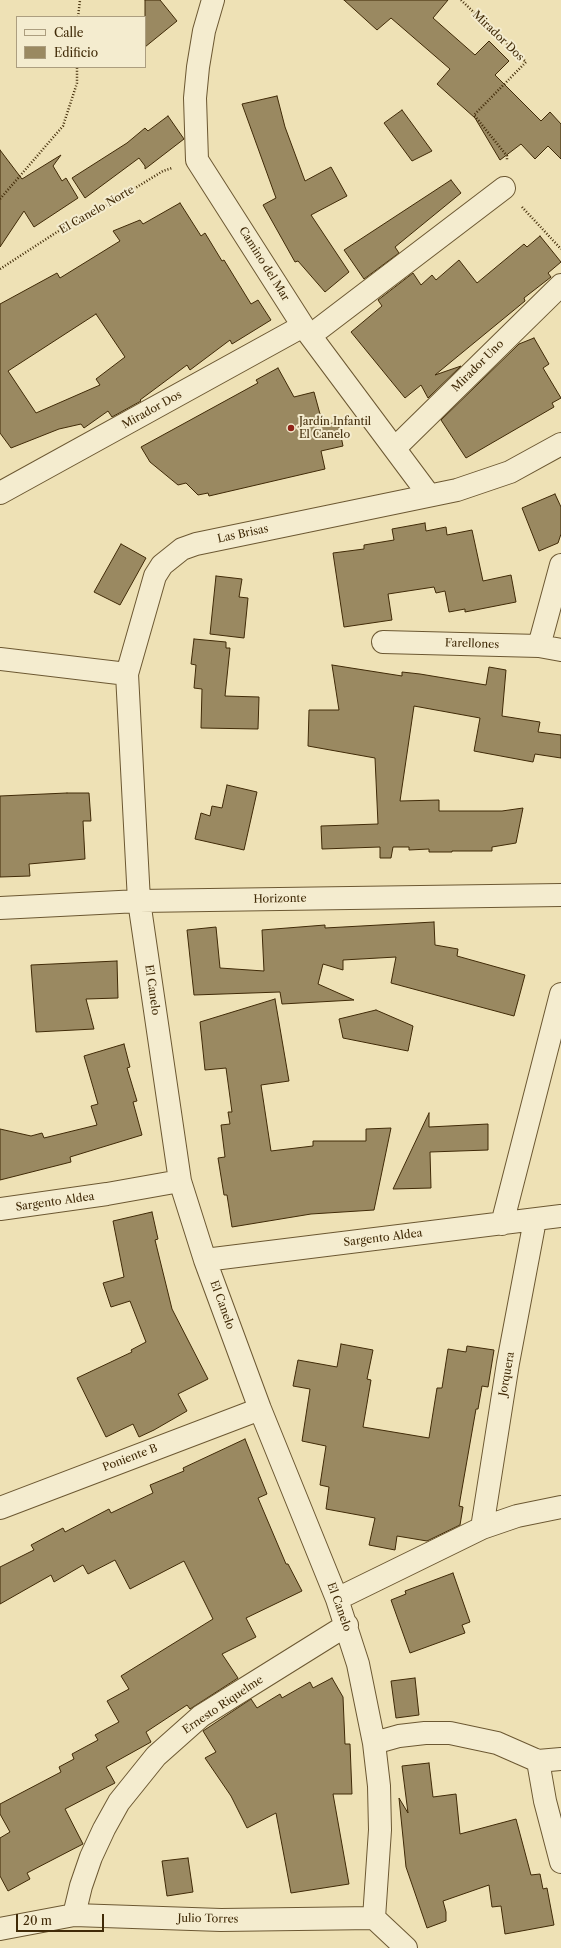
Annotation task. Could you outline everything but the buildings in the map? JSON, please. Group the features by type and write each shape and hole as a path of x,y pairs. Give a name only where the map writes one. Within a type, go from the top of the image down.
{"street":[{"name":"Camino del Mar","path":"212,0 204,31 195,98 198,160 307,331 429,495"},
{"name":"Mirador Dos","path":"3,485 307,331 504,188"},
{"name":"Mirador Uno","path":"395,448 561,285"},
{"name":"Las Brisas","path":"127,674 155,576 162,565 182,549 204,542 484,482 535,459 561,444"},
{"path":"539,646 561,565"},
{"name":"Farellones","path":"383,642 539,646 561,650"},
{"path":"0,659 127,674"},
{"name":"El Canelo","path":"127,674 139,901 180,1181 205,1260 260,1409 347,1625 368,1703 379,1786 380,1830 374,1918"},
{"name":"Horizonte","path":"0,908 139,901 561,895"},
{"path":"502,1224 561,994"},
{"name":"Sargento Aldea","path":"0,1209 107,1194 180,1181"},
{"name":"Sargento Aldea","path":"205,1260 561,1216"},
{"name":"Jorquera","path":"482,1528 508,1363 535,1220"},
{"name":"Poniente B","path":"0,1508 260,1409"},
{"path":"337,1598 482,1528 517,1516 561,1507"},
{"name":"Ernesto Riquelme","path":"74,1915 81,1886 91,1857 104,1829 119,1802 156,1756 201,1716 347,1625"},
{"path":"374,1743 399,1736 425,1733 450,1733 497,1743 538,1761 561,1759"},
{"path":"538,1761 545,1801 561,1862"},
{"name":"Julio Torres","path":"0,1929 74,1915 221,1920 374,1918"},
{"path":"374,1918 406,1948"}],"path":[{"path":"78,16 80,0"},
{"name":"Mirador Dos","path":"461,0 526,62 474,115 507,156 504,188"},
{"path":"0,199 63,126 77,84 76,68"},
{"name":"El Canelo Norte","path":"0,269 57,232 119,198 163,171 198,160"},
{"path":"504,188 561,249"}],"place":[{"name":"Jardín Infantil El Canelo","path":"291,428"}]}
